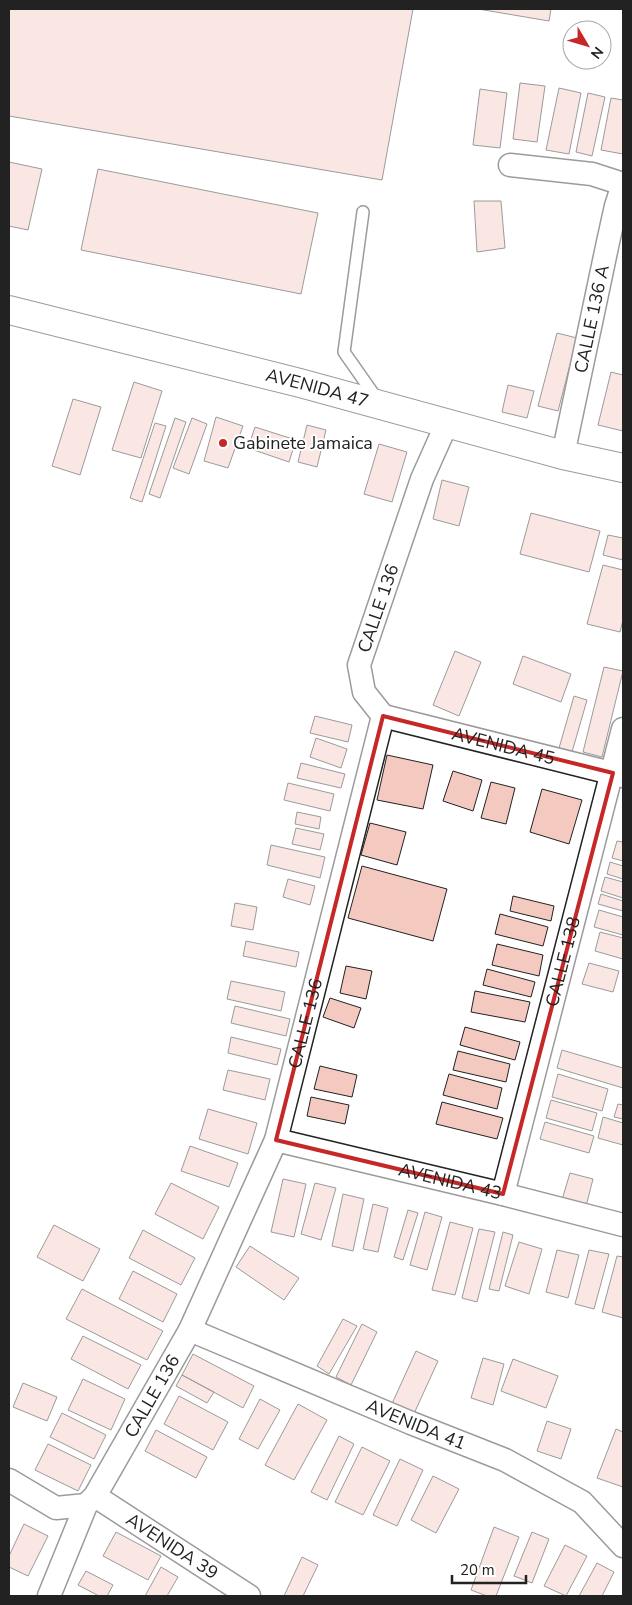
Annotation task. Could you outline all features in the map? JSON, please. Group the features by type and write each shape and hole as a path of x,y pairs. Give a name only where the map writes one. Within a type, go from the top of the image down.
{"main road":[{"name":"AVENIDA 47","path":"9,310 380,404 563,455 623,468"}],"street":[{"path":"510,165 592,174 623,184"},
{"name":"CALLE 136 A","path":"563,455 608,242 623,184"},
{"name":"CALLE 136","path":"49,1596 90,1501 190,1330 276,1140 383,716 364,692 359,665 422,479 447,423"},
{"name":"AVENIDA 45","path":"383,716 618,775"},
{"name":"CALLE 138","path":"503,1194 618,775 623,729"},
{"name":"AVENIDA 43","path":"276,1140 503,1194 623,1225"},
{"name":"AVENIDA 41","path":"190,1330 411,1423 506,1460 582,1502 623,1546"},
{"path":"9,1480 56,1508 90,1501"},
{"name":"AVENIDA 39","path":"90,1501 249,1596"}],"lane":[{"path":"363,212 344,352 380,404"}],"highlighted area":[{"path":"383,716 613,773 503,1194 276,1140"}],"building":[{"path":"9,9 413,9 382,180 9,116"},
{"path":"478,9 551,9 549,21"},
{"path":"520,83 545,86 537,142 513,139"},
{"path":"559,88 581,93 569,154 546,150"},
{"path":"480,89 507,93 500,148 473,145"},
{"path":"588,93 605,97 592,156 576,152"},
{"path":"611,98 623,100 623,154 601,150"},
{"path":"9,162 42,169 28,230 9,226"},
{"path":"98,169 318,213 301,294 81,250"},
{"path":"474,201 501,201 505,248 477,252"},
{"path":"557,333 577,338 558,411 538,406"},
{"path":"611,372 623,375 623,431 598,425"},
{"path":"134,382 162,391 141,458 112,450"},
{"path":"508,385 534,391 527,418 502,412"},
{"path":"73,399 101,407 80,475 52,466"},
{"name":"Gabinete Jamaica","path":"216,417 243,426 228,468 204,461"},
{"path":"175,418 186,422 160,498 149,494"},
{"path":"192,418 207,424 189,474 173,468"},
{"path":"155,423 166,426 142,502 130,498"},
{"path":"307,425 326,430 317,467 298,462"},
{"path":"255,427 296,440 289,462 248,448"},
{"path":"379,444 407,452 392,502 364,494"},
{"path":"442,480 469,487 459,526 433,519"},
{"path":"531,513 600,531 589,572 520,554"},
{"path":"608,535 623,538 623,560 603,555"},
{"path":"603,565 623,570 623,620 620,632 587,624"},
{"path":"455,651 481,662 459,716 433,705"},
{"path":"523,656 571,674 561,702 513,684"},
{"path":"604,667 623,671 602,757 583,752"},
{"path":"574,696 587,700 570,759 557,755"},
{"path":"315,716 352,725 348,742 310,733"},
{"path":"316,738 347,749 341,768 310,757"},
{"path":"387,755 433,765 423,809 377,800"},
{"path":"301,763 345,774 341,788 297,778"},
{"path":"453,771 482,780 473,811 443,801"},
{"path":"491,782 515,788 506,824 481,818"},
{"path":"288,783 334,794 330,811 284,800"},
{"path":"542,789 582,800 569,844 530,832"},
{"path":"297,812 321,817 319,829 295,824"},
{"path":"370,823 406,832 397,865 361,855"},
{"path":"296,828 324,834 320,850 292,844"},
{"path":"617,841 623,842 623,861 612,858"},
{"path":"271,845 325,857 320,878 267,865"},
{"path":"610,862 623,866 623,879 607,874"},
{"path":"362,866 447,889 433,941 348,918"},
{"path":"605,877 623,882 623,898 601,891"},
{"path":"288,879 315,886 310,905 283,897"},
{"path":"601,894 623,901 623,911 598,904"},
{"path":"513,896 554,906 551,921 510,911"},
{"path":"235,903 257,907 253,930 231,926"},
{"path":"599,910 623,917 623,935 594,927"},
{"path":"500,914 548,927 543,946 495,934"},
{"path":"600,932 623,938 623,959 595,951"},
{"path":"246,941 299,952 296,967 243,956"},
{"path":"497,944 543,955 539,976 492,965"},
{"path":"589,963 619,971 613,992 582,984"},
{"path":"346,966 372,971 366,999 340,993"},
{"path":"487,969 535,982 531,997 483,985"},
{"path":"231,981 285,992 281,1011 227,999"},
{"path":"475,991 530,1002 525,1022 471,1012"},
{"path":"330,998 361,1008 354,1028 323,1017"},
{"path":"235,1006 290,1019 286,1036 231,1023"},
{"path":"465,1027 520,1042 515,1060 460,1045"},
{"path":"231,1037 281,1049 277,1065 228,1053"},
{"path":"562,1050 623,1068 623,1088 557,1068"},
{"path":"458,1051 510,1064 506,1082 453,1070"},
{"path":"320,1066 357,1075 352,1097 314,1089"},
{"path":"228,1070 270,1079 265,1100 223,1090"},
{"path":"449,1074 502,1088 497,1109 443,1095"},
{"path":"558,1074 608,1089 602,1111 552,1097"},
{"path":"311,1097 349,1105 345,1124 307,1116"},
{"path":"551,1100 597,1113 592,1131 546,1118"},
{"path":"442,1102 503,1118 497,1139 436,1124"},
{"path":"618,1104 623,1105 623,1119 614,1117"},
{"path":"208,1109 257,1123 248,1154 199,1139"},
{"path":"603,1117 623,1123 623,1145 598,1138"},
{"path":"545,1122 594,1136 589,1153 540,1139"},
{"path":"190,1146 238,1163 229,1187 181,1171"},
{"path":"570,1173 593,1179 585,1210 561,1203"},
{"path":"283,1179 306,1184 294,1237 271,1232"},
{"path":"171,1183 219,1207 203,1239 155,1214"},
{"path":"315,1183 336,1188 321,1240 301,1234"},
{"path":"343,1194 364,1199 353,1251 332,1246"},
{"path":"373,1204 388,1208 378,1252 363,1249"},
{"path":"408,1210 418,1213 403,1260 394,1257"},
{"path":"425,1212 442,1217 427,1270 410,1265"},
{"path":"450,1222 473,1228 455,1295 432,1290"},
{"path":"54,1225 100,1249 83,1281 37,1257"},
{"path":"479,1229 495,1232 477,1302 462,1298"},
{"path":"143,1230 195,1258 181,1285 129,1258"},
{"path":"503,1232 513,1235 499,1291 489,1289"},
{"path":"519,1242 542,1249 529,1294 505,1286"},
{"path":"250,1246 299,1278 284,1300 236,1267"},
{"path":"557,1250 579,1255 568,1298 546,1292"},
{"path":"589,1250 609,1254 594,1309 575,1304"},
{"path":"617,1256 623,1257 623,1318 602,1312"},
{"path":"133,1271 177,1294 163,1322 119,1299"},
{"path":"82,1289 163,1331 147,1360 66,1319"},
{"path":"343,1319 357,1326 329,1374 317,1366"},
{"path":"362,1324 377,1332 351,1385 336,1377"},
{"path":"83,1336 141,1365 128,1389 71,1359"},
{"path":"416,1351 438,1361 412,1418 390,1408"},
{"path":"193,1354 254,1386 243,1408 182,1375"},
{"path":"483,1358 504,1364 493,1405 471,1398"},
{"path":"513,1359 558,1376 546,1408 501,1391"},
{"path":"182,1375 214,1392 207,1403 176,1386"},
{"path":"83,1379 125,1399 111,1430 68,1410"},
{"path":"23,1383 57,1397 47,1421 13,1407"},
{"path":"179,1396 228,1422 213,1450 164,1424"},
{"path":"260,1399 280,1410 258,1449 239,1439"},
{"path":"298,1404 327,1420 294,1480 265,1465"},
{"path":"62,1413 106,1435 94,1459 50,1437"},
{"path":"547,1421 571,1429 561,1459 537,1451"},
{"path":"616,1429 623,1432 623,1487 597,1478"},
{"path":"156,1430 207,1457 196,1478 145,1451"},
{"path":"339,1436 354,1444 327,1500 311,1492"},
{"path":"48,1444 91,1465 78,1491 35,1470"},
{"path":"362,1447 390,1461 363,1515 335,1502"},
{"path":"400,1459 423,1470 397,1526 373,1515"},
{"path":"433,1476 459,1489 436,1533 411,1520"},
{"path":"24,1524 48,1536 28,1576 9,1567 9,1556"},
{"path":"494,1527 519,1537 496,1596 487,1596 471,1590"},
{"path":"116,1532 161,1556 148,1580 103,1556"},
{"path":"532,1532 549,1539 532,1583 514,1576"},
{"path":"565,1545 587,1556 566,1596 544,1586"},
{"path":"302,1557 318,1565 303,1596 284,1596"},
{"path":"597,1563 614,1572 602,1596 579,1596"},
{"path":"161,1567 178,1577 167,1596 145,1596"},
{"path":"86,1571 113,1585 107,1596 99,1596 78,1585"}],"place":[{"name":"Gabinete Jamaica","path":"223,443"}]}
